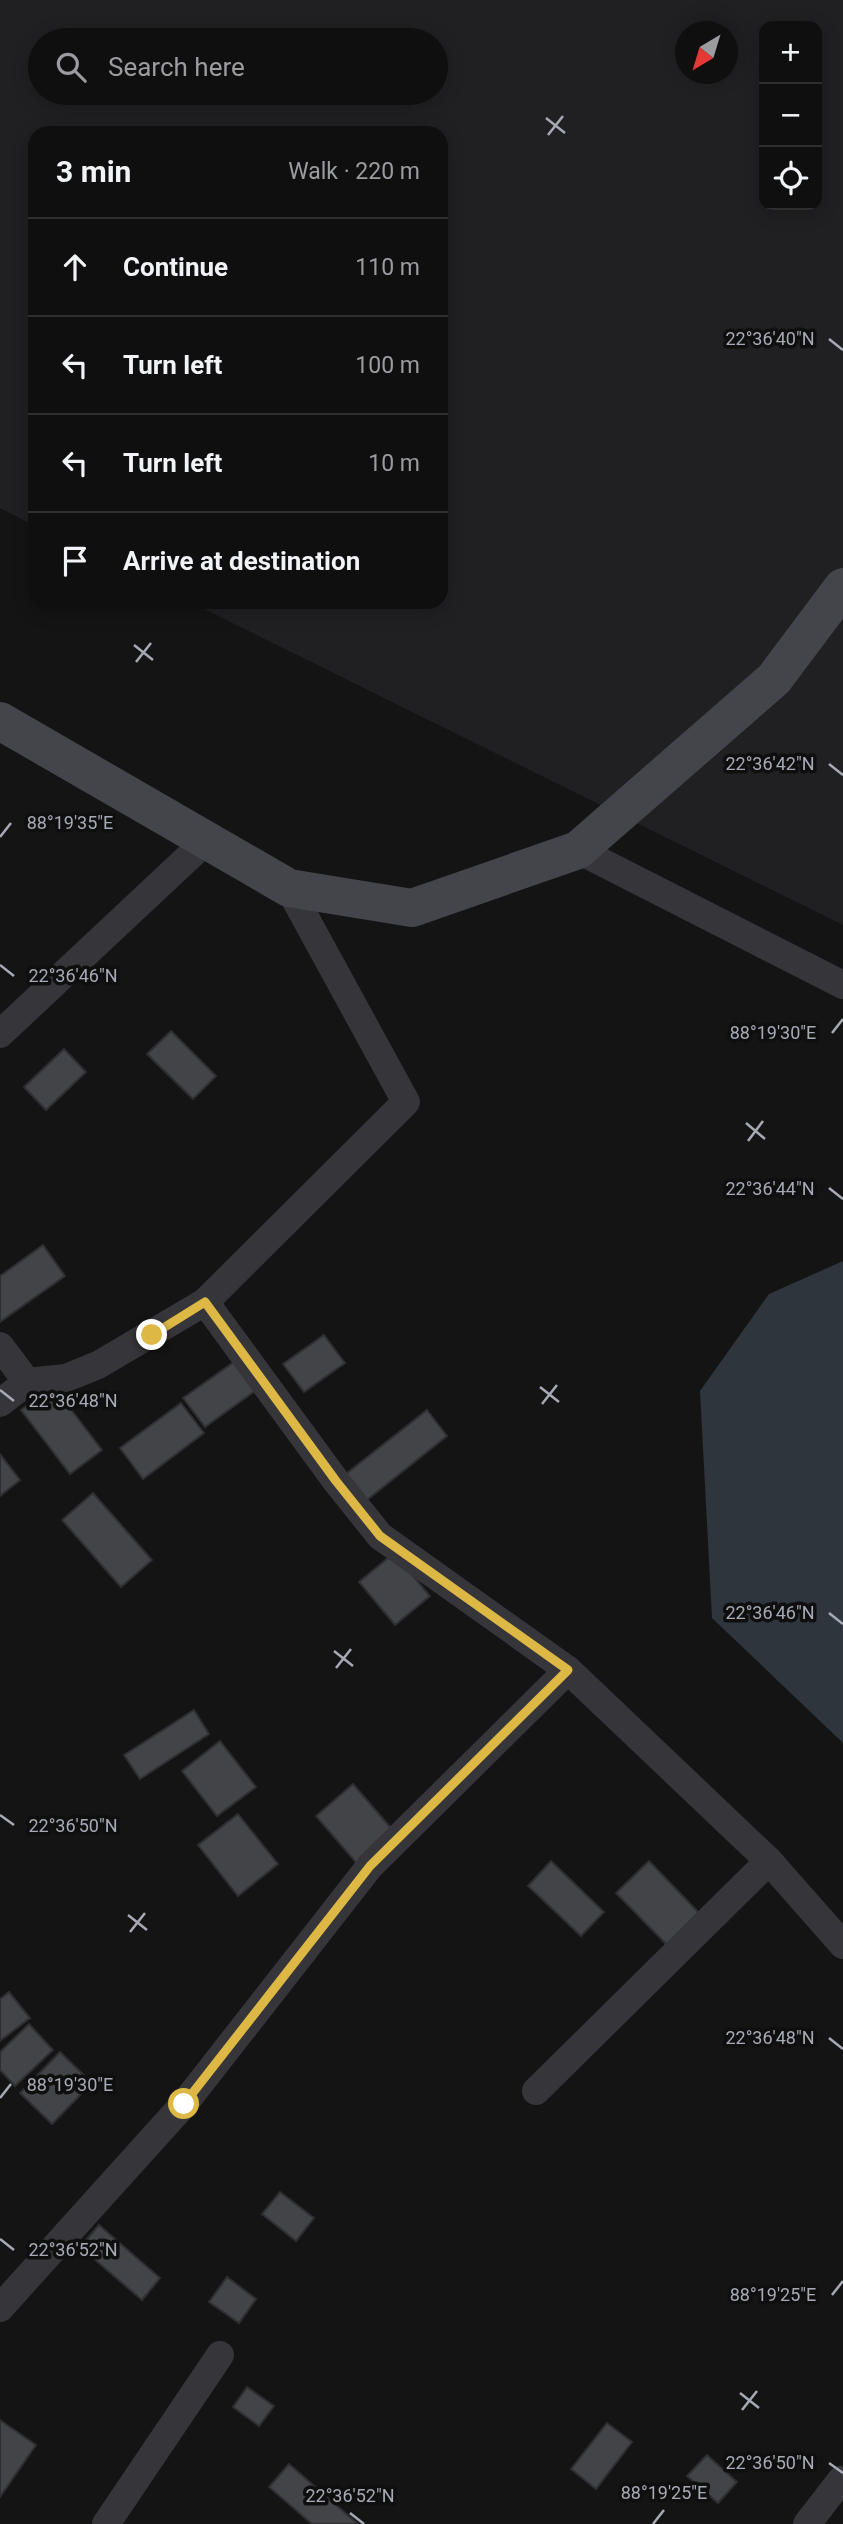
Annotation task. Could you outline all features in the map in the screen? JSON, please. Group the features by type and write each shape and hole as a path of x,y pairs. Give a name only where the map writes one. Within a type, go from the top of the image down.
{"street":[{"path":"0,721 289,888 412,908 578,850 774,679 843,587"},
{"path":"0,1034 207,841"},
{"path":"578,850 843,985"},
{"path":"0,1404 27,1382 65,1378 98,1365 205,1302 407,1102 289,888"},
{"path":"205,1302 336,1481 380,1536 568,1670 769,1861 843,1945"},
{"path":"0,1346 27,1382"},
{"path":"0,2308 184,2104 370,1866 568,1670"},
{"path":"537,2091 769,1861"},
{"path":"106,2524 220,2355"},
{"path":"807,2524 841,2480"}],"shaded area":[{"path":"0,0 843,0 843,925 204,609 448,609 448,126 28,126 28,522 0,508"},
{"path":"843,1261 843,1743 712,1618 700,1391 769,1294"}],"building":[{"path":"171,1031 216,1076 193,1099 147,1054"},
{"path":"64,1049 86,1072 46,1110 24,1087"},
{"path":"43,1245 65,1276 0,1322 0,1276"},
{"path":"324,1335 345,1363 304,1392 283,1364"},
{"path":"241,1357 262,1386 205,1427 183,1398"},
{"path":"53,1386 102,1450 70,1474 21,1410"},
{"path":"181,1403 204,1433 143,1479 120,1448"},
{"path":"427,1410 447,1436 363,1503 342,1477"},
{"path":"0,1454 20,1480 0,1496"},
{"path":"93,1493 152,1560 121,1587 62,1520"},
{"path":"394,1553 430,1596 395,1625 359,1582"},
{"path":"194,1710 209,1734 140,1779 124,1755"},
{"path":"220,1741 256,1787 217,1816 182,1771"},
{"path":"353,1784 397,1835 360,1867 316,1816"},
{"path":"238,1814 278,1864 238,1896 198,1845"},
{"path":"551,1861 604,1912 581,1936 528,1886"},
{"path":"649,1861 703,1917 671,1949 616,1893"},
{"path":"9,1992 30,2018 0,2041 0,1999"},
{"path":"29,2024 53,2050 15,2086 0,2070 0,2052"},
{"path":"60,2052 92,2083 52,2124 20,2093"},
{"path":"280,2192 314,2218 296,2241 262,2214"},
{"path":"99,2225 160,2278 142,2300 80,2247"},
{"path":"227,2277 256,2299 239,2323 209,2302"},
{"path":"247,2387 274,2406 259,2426 233,2407"},
{"path":"0,2420 36,2445 0,2497"},
{"path":"607,2423 632,2442 596,2489 571,2469"},
{"path":"707,2455 737,2482 718,2503 687,2476"},
{"path":"289,2464 358,2524 312,2524 269,2487"}],"route":[{"path":"152,1335 205,1302 336,1481 380,1536 568,1670 370,1866 184,2104"}]}
